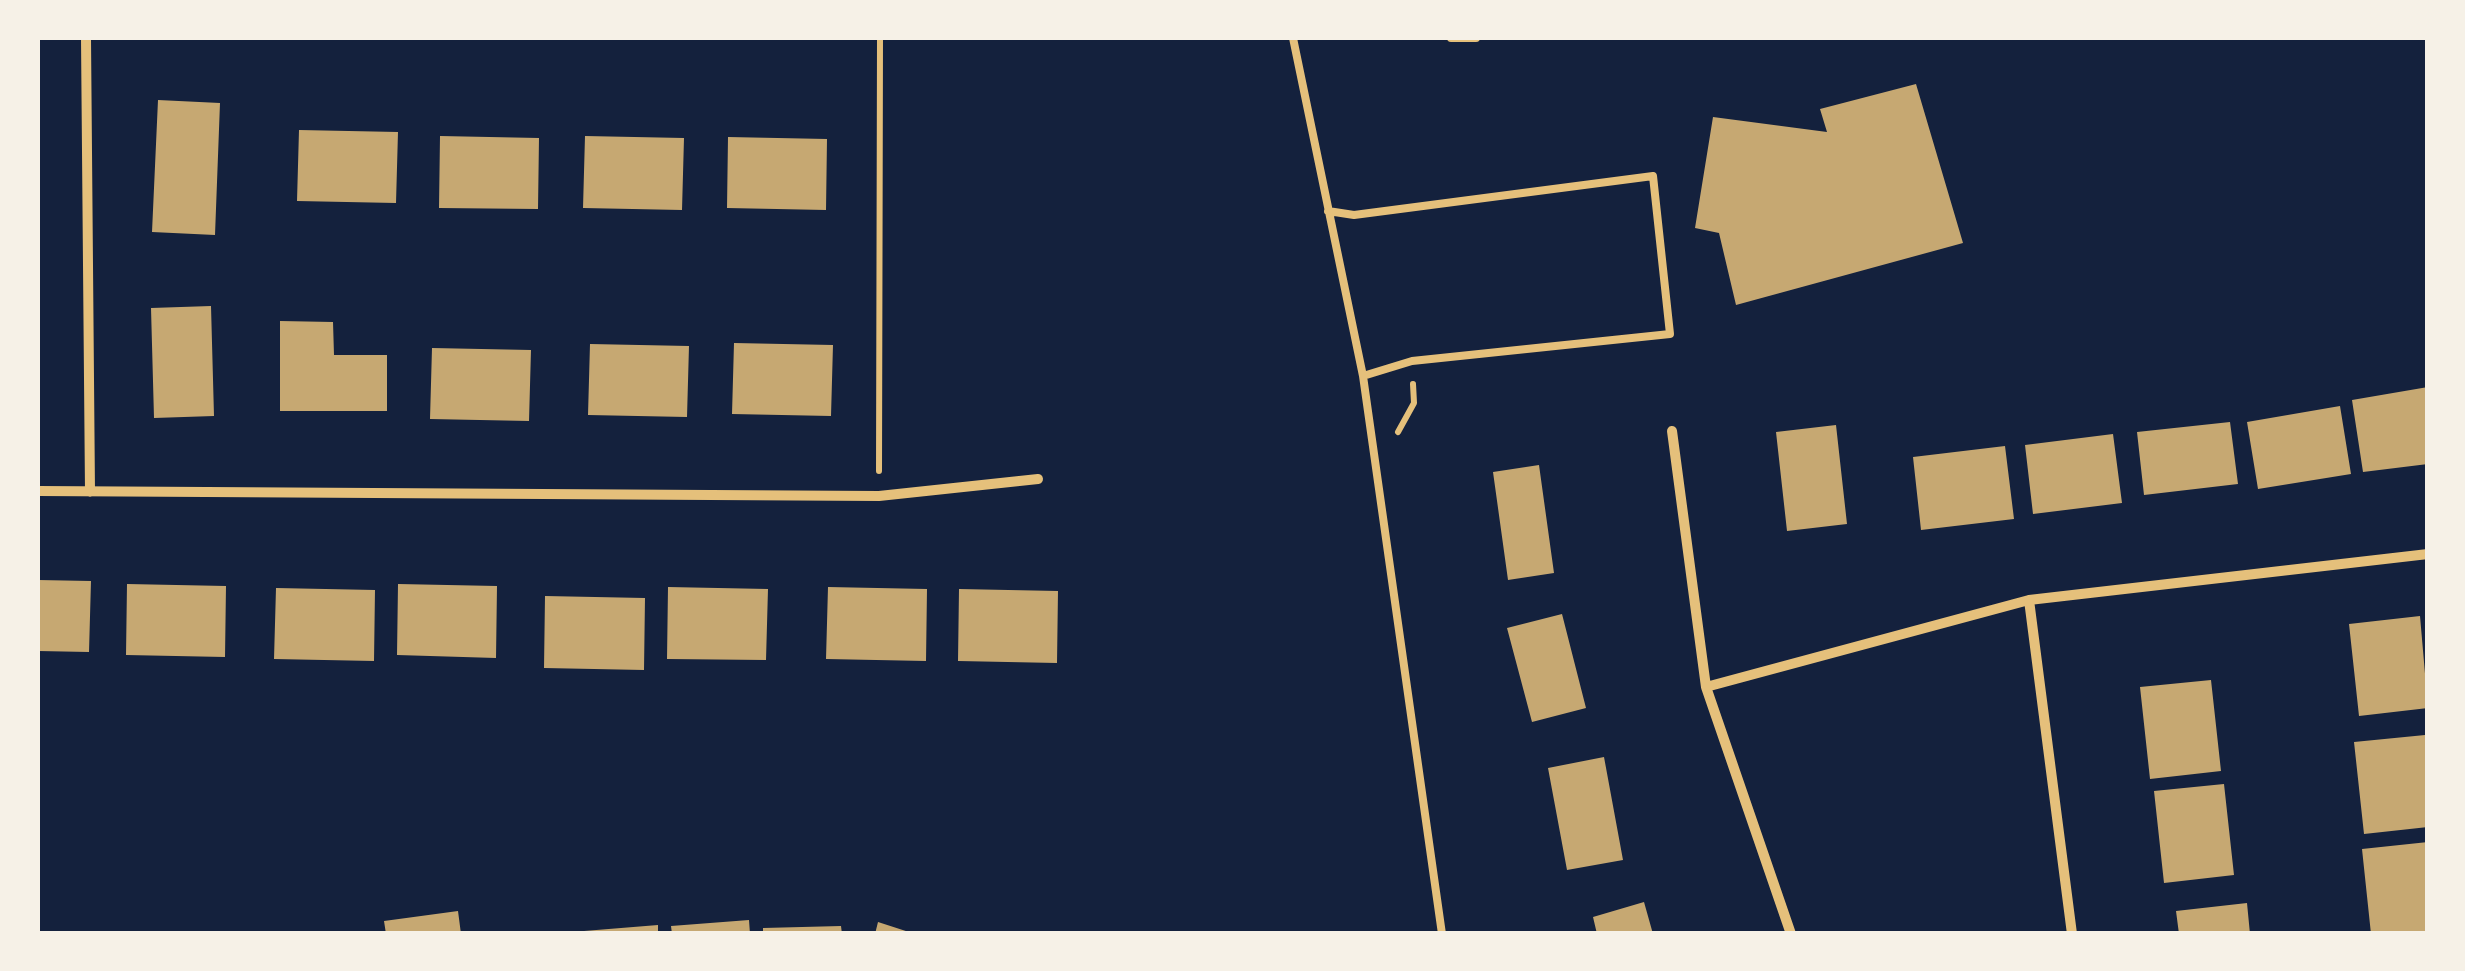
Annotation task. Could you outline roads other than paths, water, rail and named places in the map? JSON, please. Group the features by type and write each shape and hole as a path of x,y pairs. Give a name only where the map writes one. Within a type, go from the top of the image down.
{"street":[{"path":"86,38 90,492"},
{"path":"1672,431 1706,688 1791,934"},
{"path":"38,491 879,496 1038,479"},
{"path":"1706,688 2028,600 2428,554"},
{"path":"2028,600 2072,934"}],"lane":[{"path":"1293,38 1363,376 1442,934"},
{"path":"1451,38 1476,38"},
{"path":"1328,212 1354,215 1654,176 1670,334 1412,362 1363,376"}]}
